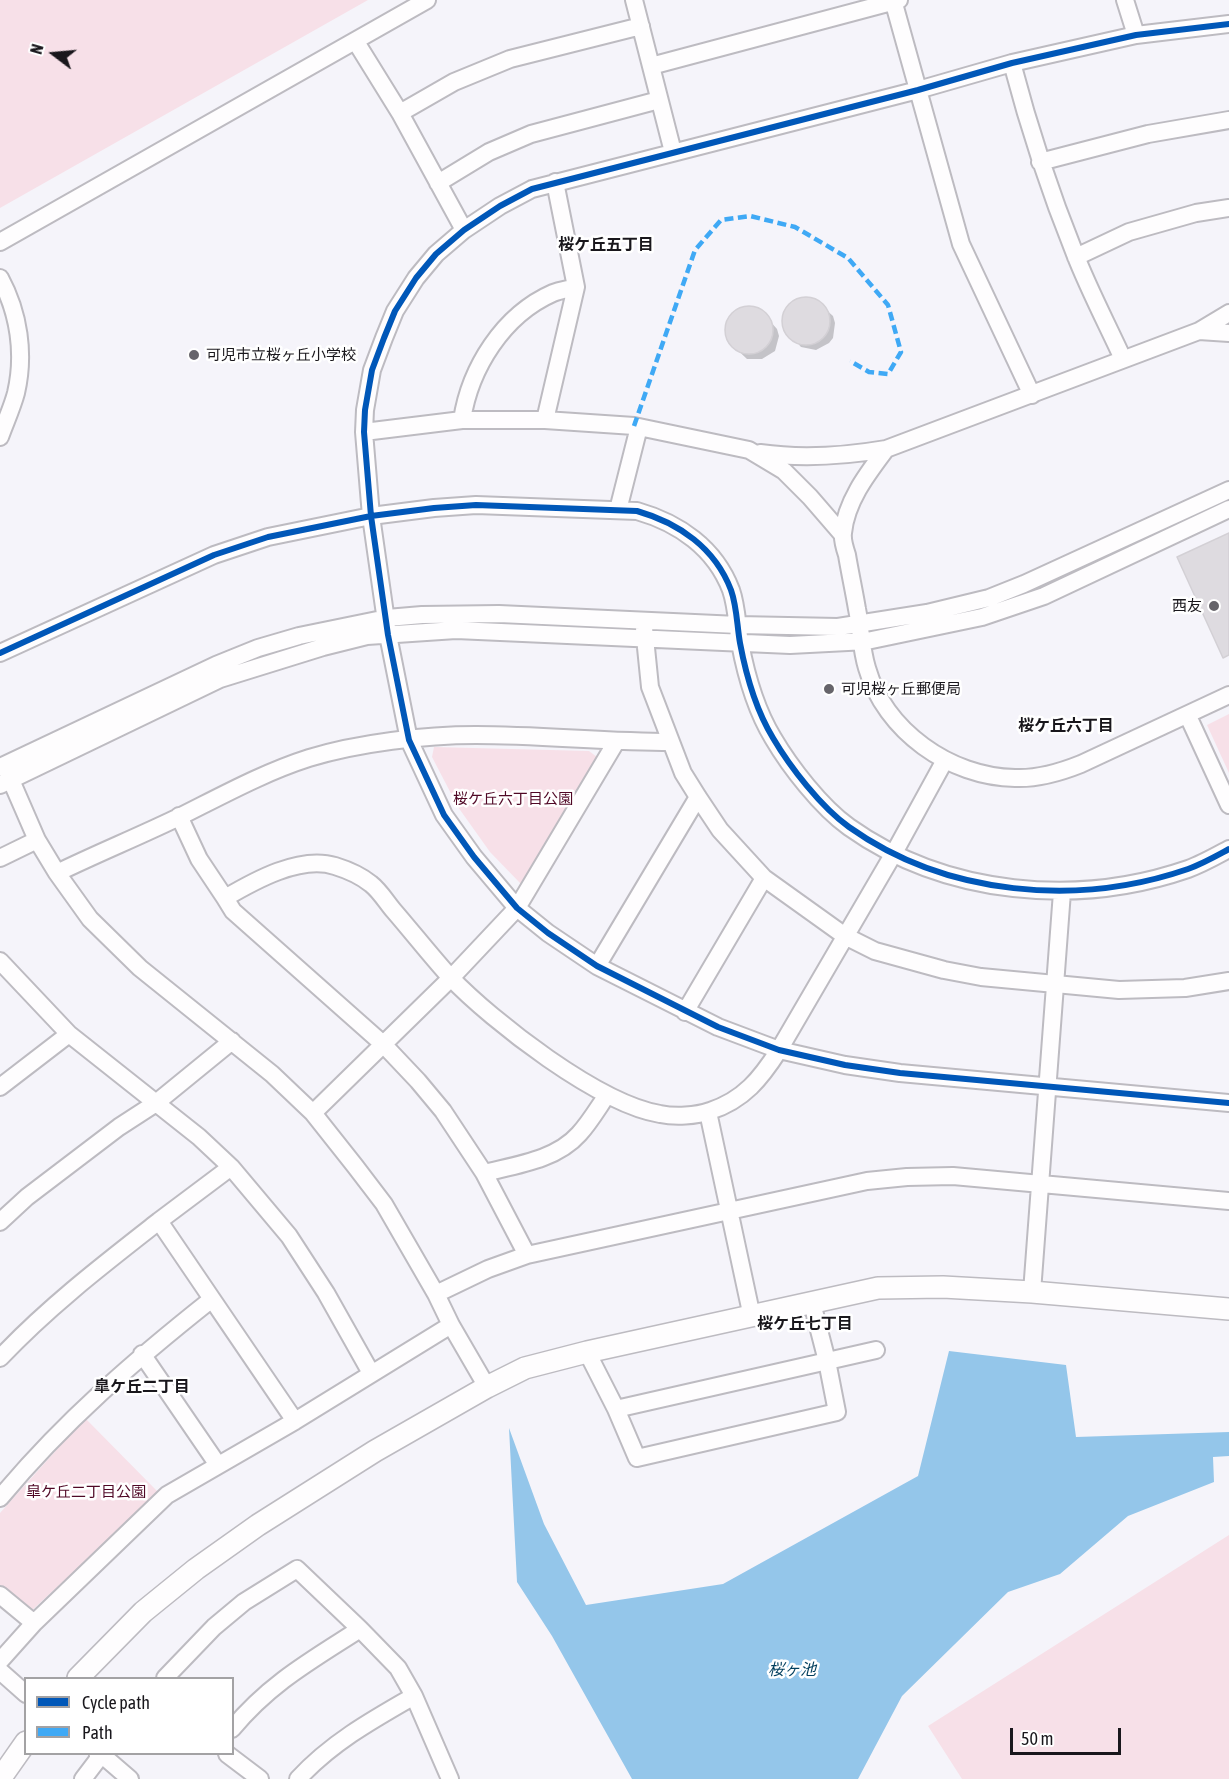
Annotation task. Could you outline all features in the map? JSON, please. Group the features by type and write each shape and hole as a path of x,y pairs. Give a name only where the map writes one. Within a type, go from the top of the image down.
{"street":[{"path":"0,242 427,0"},
{"path":"634,0 673,152"},
{"path":"651,66 895,0 961,244 1032,395"},
{"path":"1125,0 1136,35"},
{"path":"1229,24 1136,35 1012,63 918,90 532,189 500,206 464,230 436,254 416,278 395,311 372,370 365,410 364,432 371,516 387,627 409,740 444,815 517,908 548,933 597,966 685,1012 780,1050 864,1068 1229,1102"},
{"path":"400,113 454,82 510,59 641,26"},
{"path":"356,42 400,113 464,230"},
{"path":"1012,63 1040,162 1076,257 1123,359"},
{"path":"438,183 489,152 531,134 659,100"},
{"path":"1040,162 1148,134 1229,120"},
{"path":"545,420 576,287 555,182"},
{"path":"1076,257 1129,232 1196,213 1229,208"},
{"path":"0,278 9,294 20,335 16,392 0,438"},
{"path":"462,420 465,401 472,384 495,340 510,323 529,308 554,292 576,287"},
{"path":"364,432 462,420 545,420 639,427 750,451 787,456 858,454 886,449 1032,395 1199,331 1229,313"},
{"path":"1199,331 1229,333"},
{"path":"618,510 639,427"},
{"path":"886,449 864,478 849,511 842,534 867,668 880,698 899,726 916,741 945,760 984,774 1015,779 1057,773 1188,716 1229,695"},
{"path":"750,451 784,471 842,534"},
{"path":"387,627 422,615 499,614 822,627 927,613 989,598 1024,584 1229,490"},
{"path":"0,653 214,555 268,537 371,516 476,505 637,511 660,518 686,532 707,551 722,572 731,591 740,643 753,693 772,737 814,794 849,826 894,854 929,868 983,884 1062,892 1119,887 1189,869 1229,849"},
{"path":"487,1387 384,1204 313,1113 273,1074 140,968 90,919 37,840 3,771 216,665 258,648 299,636 387,627 790,645 862,641 982,617 1044,596 1229,509"},
{"path":"644,621 650,687 683,773 698,797 720,830 764,878 845,936 874,951 944,970 981,977 1119,990 1185,988 1229,981"},
{"path":"1188,716 1229,805"},
{"path":"57,873 234,789 309,758 351,748 409,740 475,735 616,742 671,742"},
{"path":"313,1113 451,978 517,908 616,742"},
{"path":"225,898 296,865 332,865 347,870 373,885 451,978 506,1027 551,1060 607,1095 659,1114 676,1116 708,1112 729,1103 760,1079 780,1050 894,854 945,760"},
{"path":"597,966 698,797"},
{"path":"179,816 199,859 233,911 383,1044 443,1111 484,1173 527,1255"},
{"path":"0,858 37,840"},
{"path":"685,1012 764,878"},
{"path":"1032,1292 1062,892"},
{"path":"0,962 69,1034 199,1137 231,1167 289,1236 326,1293 371,1373"},
{"path":"0,1087 69,1034"},
{"path":"0,1222 27,1197 119,1127 156,1103 232,1041"},
{"path":"484,1173 541,1159 570,1143 580,1134 607,1095"},
{"path":"708,1112 752,1317"},
{"path":"0,1358 84,1279 231,1167"},
{"path":"436,1294 488,1269 527,1255 867,1181 953,1176 1229,1201"},
{"path":"159,1221 295,1420"},
{"path":"79,1677 143,1612 196,1569 258,1526 375,1451 525,1368 587,1352 878,1288 943,1287 1032,1292 1229,1309"},
{"path":"0,1498 28,1464 78,1413 142,1354 212,1299"},
{"path":"587,1352 616,1409 637,1458 837,1412 812,1303"},
{"path":"0,1661 34,1623 167,1495 451,1325"},
{"path":"616,1409 876,1350"},
{"path":"142,1354 218,1466"},
{"path":"166,1677 214,1627 244,1602 297,1569 398,1668 414,1696 448,1778"},
{"path":"0,1595 34,1623"},
{"path":"234,1727 284,1677 360,1629"},
{"path":"0,1671 24,1692"},
{"path":"298,1779 315,1761 359,1728 414,1696"},
{"path":"0,1779 24,1745"},
{"path":"83,1779 100,1755"},
{"path":"102,1755 130,1779"},
{"path":"228,1755 260,1779"}],"green space":[{"path":"0,0 368,0 0,208"},
{"path":"1229,714 1229,773 1207,725"},
{"name":"桜ケ丘六丁目公園","path":"434,747 589,751 597,757 521,884 490,852 458,807 432,757"},
{"name":"皐ケ丘二丁目公園","path":"85,1418 159,1493 29,1613 0,1588 0,1513"},
{"path":"1229,1535 1229,1779 962,1779 928,1726"}],"water":[{"name":"桜ヶ池","path":"949,1351 1066,1365 1076,1437 1229,1432 1229,1456 1213,1457 1214,1482 1128,1516 1060,1574 1008,1592 902,1696 858,1779 632,1779 552,1636 517,1582 509,1428 544,1524 586,1605 723,1584 918,1476"}],"building":[{"path":"801,297 811,297 823,304 830,316 830,326 823,338 811,345 801,345 786,334 782,326 782,316 793,301"},
{"path":"744,306 754,306 769,316 773,330 772,339 763,350 754,354 744,354 729,344 725,335 725,325 735,310"},
{"name":"西友","path":"1229,533 1229,655 1223,658 1177,557"}],"marked path":[{"path":"634,426 695,250 721,220 750,216 795,227 848,258 888,305 901,352 888,374 869,372 850,361"}],"cycle path":[{"path":"1229,24 1136,35 1012,63 918,90 532,189 500,206 464,230 436,254 416,278 395,311 372,370 365,410 364,432 371,516 388,635 409,740 444,815 474,857 517,908 548,933 597,966 718,1027 779,1050 845,1065 900,1073 1229,1103"},
{"path":"0,653 214,555 268,537 371,516 476,505 637,511 681,530 694,539 715,562 731,590 749,680 773,738 797,774 838,819 887,850 927,868 970,881 1014,888 1058,891 1102,888 1146,881 1193,867 1229,849"}],"place":[{"name":"可児市立桜ヶ丘小学校","path":"194,355"},
{"name":"西友","path":"1214,606"},
{"name":"可児桜ヶ丘郵便局","path":"829,689"}],"district":[{"name":"桜ケ丘五丁目","path":"606,245"},
{"name":"桜ケ丘六丁目","path":"1066,726"},
{"name":"桜ケ丘七丁目","path":"805,1324"},
{"name":"皐ケ丘二丁目","path":"142,1387"}]}
